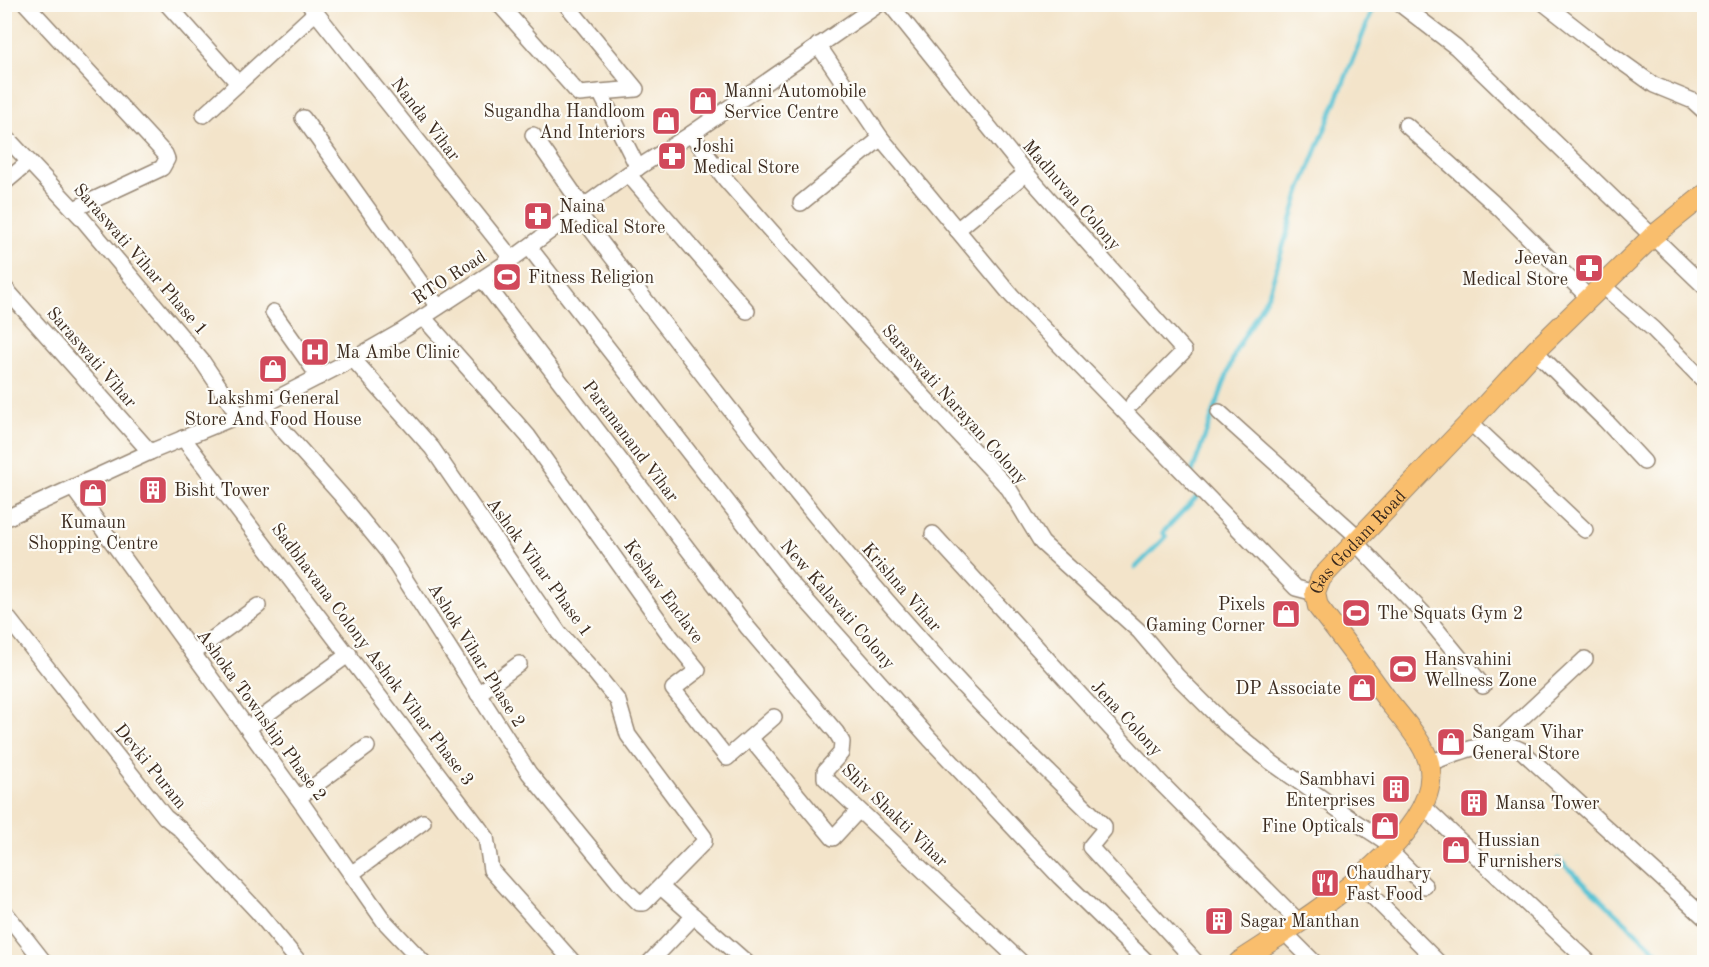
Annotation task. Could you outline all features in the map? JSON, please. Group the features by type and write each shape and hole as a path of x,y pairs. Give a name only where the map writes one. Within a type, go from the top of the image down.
{"main road":[{"name":"Gas Godam Road","path":"1429,763 1413,733 1318,607 1315,593 1321,578 1535,351 1653,237 1704,195"},
{"path":"1239,963 1330,901 1392,849 1423,806 1429,788 1429,763"}],"street":[{"path":"26,4 165,154 167,159 162,168 74,209"},
{"path":"167,4 238,82"},
{"path":"499,4 579,94 636,89 566,4"},
{"path":"1400,4 1456,47 1704,286"},
{"path":"1545,4 1654,85 1693,101 1704,111"},
{"name":"RTO Road","path":"4,519 150,452 264,405 353,359 438,308 512,259 633,171 879,5"},
{"name":"Madhuvan Colony","path":"879,5 1184,351 1133,403"},
{"path":"204,115 313,8"},
{"name":"Nanda Vihar","path":"313,8 512,259"},
{"path":"818,45 881,138 1012,296 1296,588 1315,593"},
{"path":"600,93 633,171 747,311"},
{"path":"303,118 438,308"},
{"path":"1406,125 1596,292 1653,329 1704,381"},
{"name":"Saraswati Narayan Colony","path":"691,134 726,180 779,240 1009,489 1042,543 1139,631 1177,676 1225,724 1270,762 1392,849 1425,886"},
{"name":"Saraswati Vihar Phase 1","path":"4,135 74,209 202,361 239,416"},
{"path":"533,135 580,209"},
{"path":"801,202 881,138"},
{"path":"4,183 29,162"},
{"path":"957,230 1026,173"},
{"name":"Krishna Vihar","path":"580,209 801,498 879,592 961,685 1104,826 1104,830 1090,847 1196,963"},
{"name":"New Kalavati Colony","path":"529,247 789,581 938,748 1060,877 1147,963"},
{"name":"Paramanand Vihar","path":"482,279 748,628"},
{"name":"Saraswati Vihar","path":"4,287 150,452"},
{"path":"273,312 319,377"},
{"name":"Keshav Enclave","path":"423,317 528,436 671,637 698,670 673,689 727,758 750,738"},
{"path":"1535,351 1644,462"},
{"name":"Ashok Vihar Phase 1","path":"353,359 432,448 559,633 618,701 628,735 704,837 704,842 661,887"},
{"name":"Ashok Vihar Phase 2","path":"264,405 281,428 387,551 529,772 621,885 641,905 661,887"},
{"path":"1219,412 1357,540 1483,686"},
{"path":"1470,422 1585,530"},
{"name":"Sadbhavana Colony Ashok Vihar Phase 3","path":"183,438 486,837 491,870 573,963"},
{"name":"Ashoka Township Phase 2","path":"73,488 248,728 384,921 423,963"},
{"name":"Jena Colony","path":"933,534 1292,927 1314,963"},
{"path":"193,653 258,606"},
{"name":"Devki Puram","path":"4,614 165,817 180,829 257,911 299,963"},
{"name":"Shiv Shakti Vihar","path":"748,628 843,742 840,753 825,771 825,778 1021,963"},
{"path":"248,728 349,654"},
{"path":"1496,743 1585,659"},
{"path":"478,694 519,664"},
{"path":"774,717 750,738 831,837 834,837 858,811"},
{"path":"1429,763 1496,743 1511,744 1538,763 1704,917"},
{"path":"298,798 367,747"},
{"path":"1423,806 1589,963"},
{"path":"351,874 423,822"},
{"path":"1356,880 1438,963"},
{"path":"661,887 746,963"},
{"path":"4,911 44,963"},
{"path":"650,963 694,916"}],"waterway":[{"path":"1191,475 1236,350 1269,293 1299,194 1375,4"},
{"path":"1135,568 1166,537 1163,532 1198,496 1196,493"},
{"path":"1558,859 1668,962"}],"place":[{"name":"Manni Automobile Service Centre","path":"703,101"},
{"name":"Sugandha Handloom And Interiors","path":"666,121"},
{"name":"Joshi Medical Store","path":"672,156"},
{"name":"Naina Medical Store","path":"538,216"},
{"name":"Jeevan Medical Store","path":"1589,268"},
{"name":"Fitness Religion","path":"507,277"},
{"name":"Ma Ambe Clinic","path":"315,352"},
{"name":"Lakshmi General Store And Food House","path":"273,369"},
{"name":"Bisht Tower","path":"153,490"},
{"name":"Kumaun Shopping Centre","path":"93,493"},
{"name":"The Squats Gym 2","path":"1356,613"},
{"name":"Pixels Gaming Corner","path":"1286,614"},
{"name":"Hansvahini Wellness Zone","path":"1403,669"},
{"name":"DP Associate","path":"1362,688"},
{"name":"Sangam Vihar General Store","path":"1451,742"},
{"name":"Sambhavi Enterprises","path":"1396,789"},
{"name":"Mansa Tower","path":"1474,803"},
{"name":"Fine Opticals","path":"1385,826"},
{"name":"Hussian Furnishers","path":"1456,850"},
{"name":"Chaudhary Fast Food","path":"1325,883"},
{"name":"Sagar Manthan","path":"1219,921"}]}
